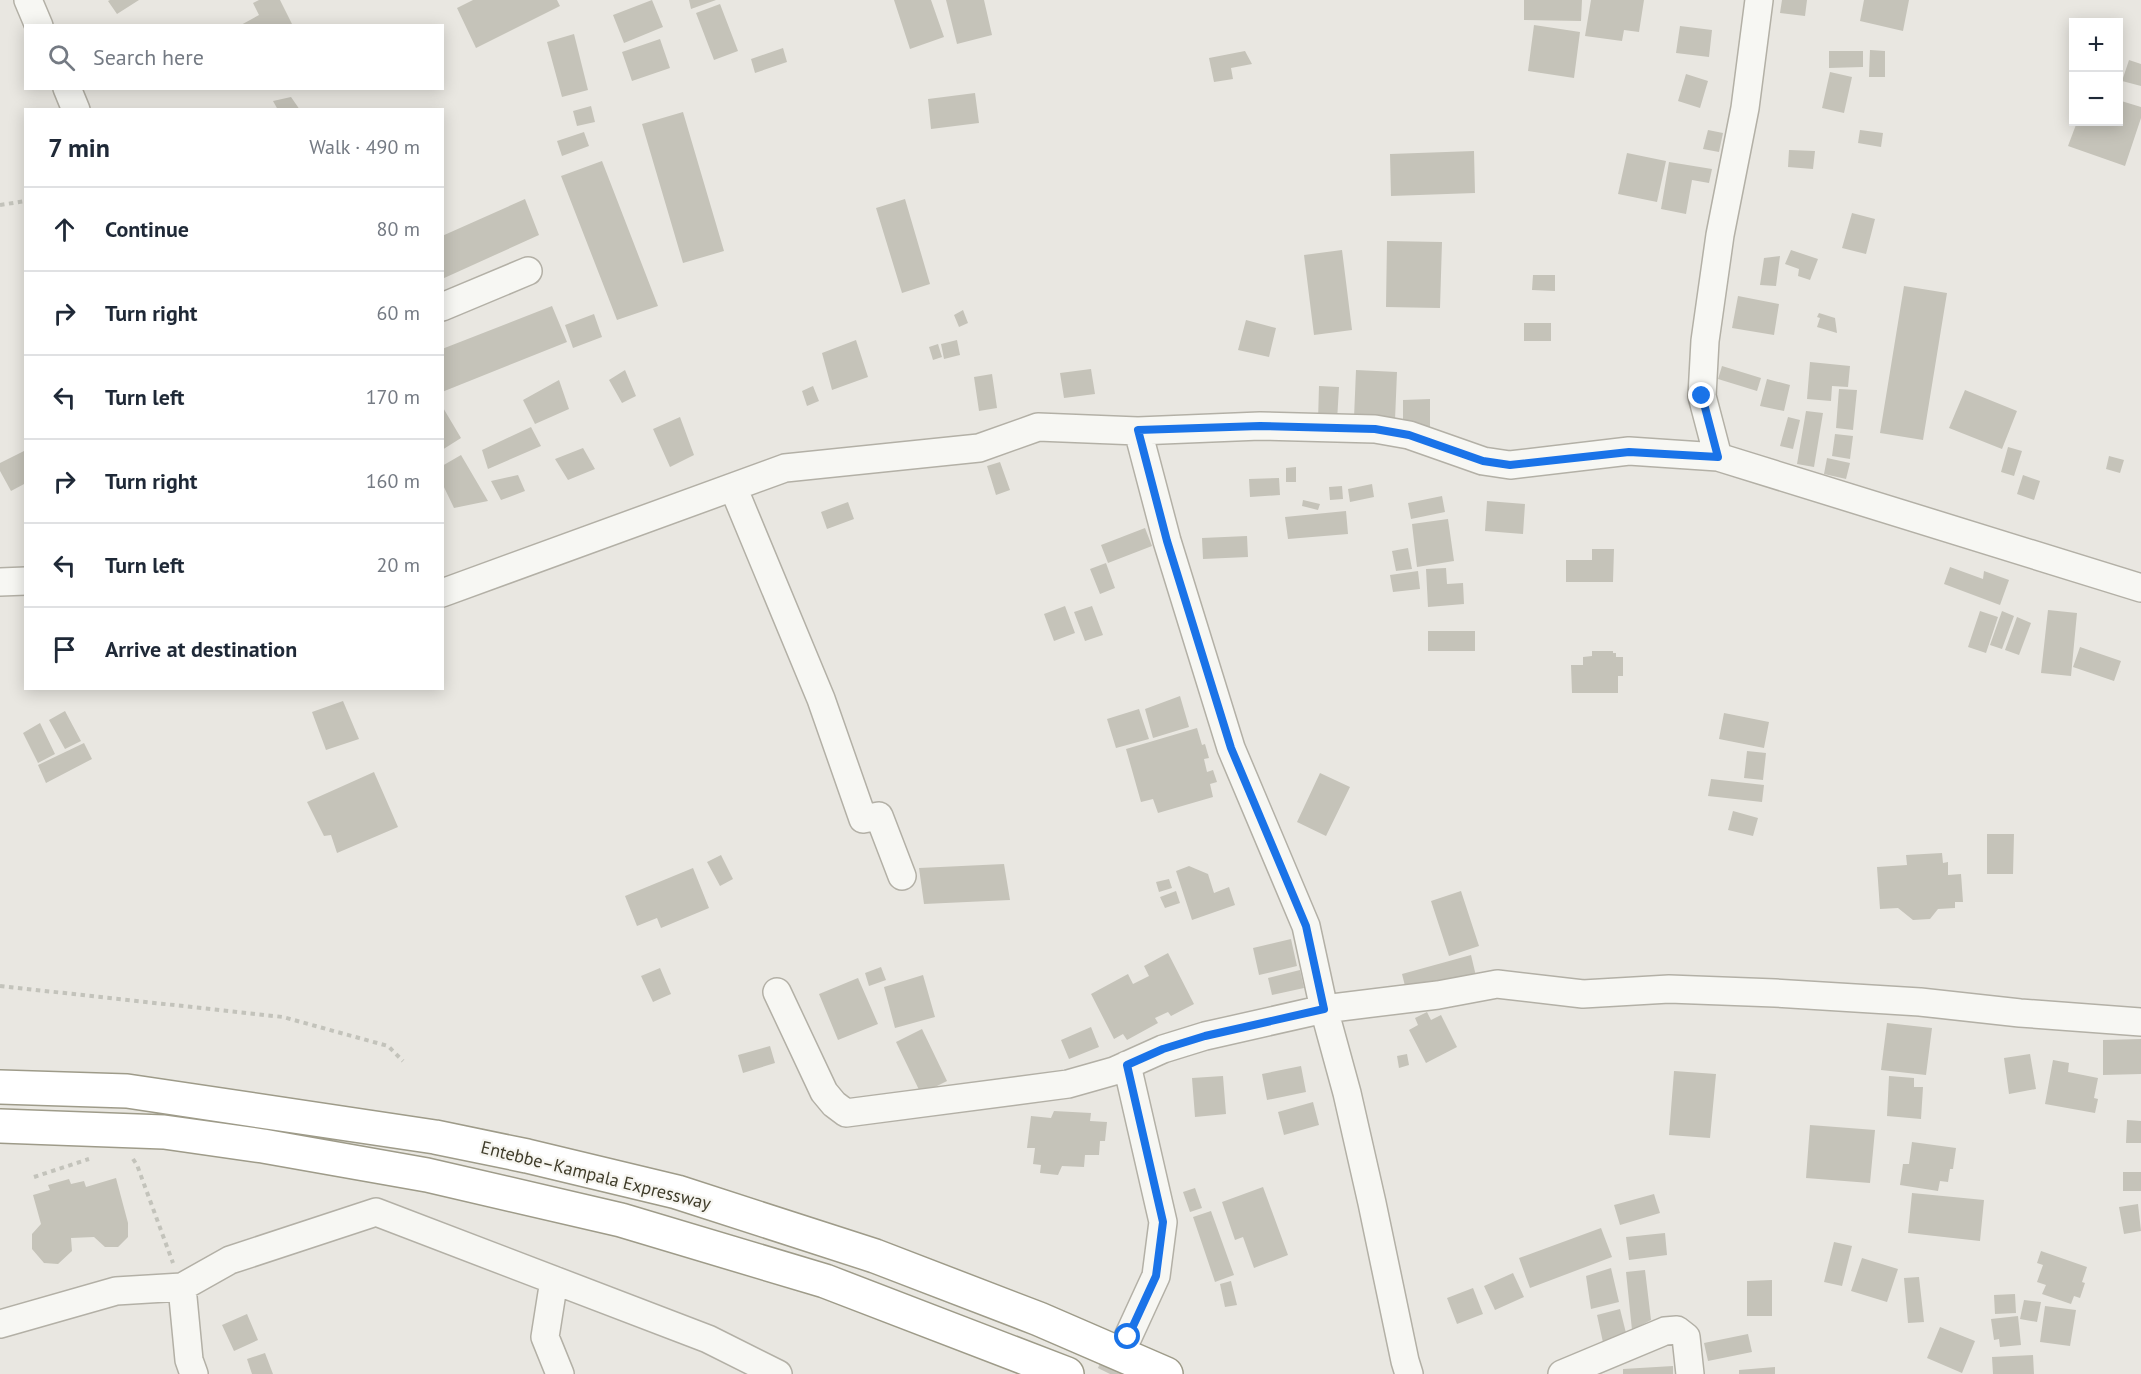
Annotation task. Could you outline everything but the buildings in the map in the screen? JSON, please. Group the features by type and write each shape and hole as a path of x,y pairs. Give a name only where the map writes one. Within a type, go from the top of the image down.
{"highway":[{"name":"Entebbe–Kampala Expressway","path":"0,1088 127,1091 435,1137 665,1189 875,1256 1038,1319 1166,1374"},
{"name":"Entebbe–Kampala Expressway","path":"0,1126 164,1132 263,1146 427,1176 610,1217 825,1281 1067,1374"}],"street":[{"path":"28,0 38,24"},
{"path":"1718,457 1702,396 1705,341 1720,235 1745,108 1759,0"},
{"path":"68,90 75,108"},
{"path":"444,306 528,271"},
{"path":"444,592 785,468 979,448 1038,427 1138,430 1260,426 1375,429 1409,435 1483,461 1510,465 1629,452 1718,457 2141,588"},
{"path":"1138,430 1167,541 1231,748 1306,926 1324,1009 1347,1093 1409,1374"},
{"path":"733,487 821,699 863,819 879,816 902,876"},
{"path":"0,582 24,581"},
{"path":"777,992 824,1092 846,1113 1068,1084 1114,1071 1163,1049 1205,1036 1324,1009 1437,995 1497,984 1583,994 1669,989 1775,993 1920,1002 2020,1013 2141,1022"},
{"path":"1127,1065 1163,1222 1156,1276 1128,1337"},
{"path":"0,1324 116,1291 182,1287 230,1260 376,1212 708,1339 778,1374"},
{"path":"554,1280 545,1337 560,1374"},
{"path":"182,1287 189,1360 194,1374"},
{"path":"1562,1374 1665,1331 1677,1330 1686,1338 1690,1374"}],"path":[{"path":"0,205 24,201"},
{"path":"0,986 283,1017 388,1046 404,1061"},
{"path":"130,1154 137,1165 182,1287"},
{"path":"34,1177 98,1156"}],"tunnel":[{"path":"1110,1374 1128,1337"}],"route":[{"path":"1128,1337 1156,1276 1163,1222 1127,1065 1163,1049 1205,1036 1324,1009 1306,926 1231,748 1167,541 1138,430 1260,426 1375,429 1409,435 1483,461 1510,465 1629,452 1718,457 1702,396"}]}
